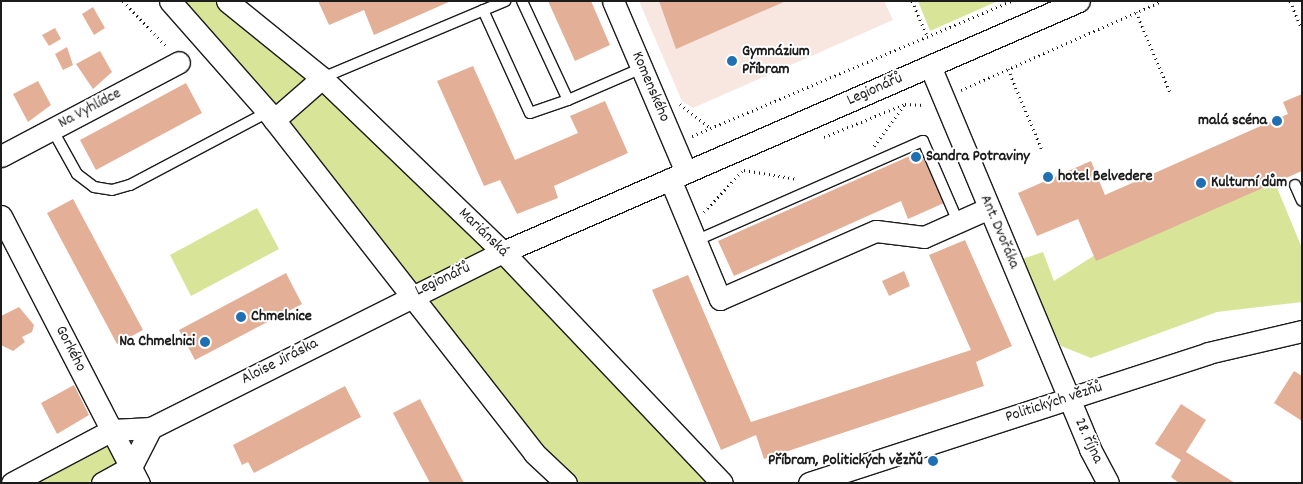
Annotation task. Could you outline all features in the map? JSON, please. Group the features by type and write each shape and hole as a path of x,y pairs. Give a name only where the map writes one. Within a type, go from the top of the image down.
{"street":[{"path":"170,1 271,116 409,297 534,453 566,483"},
{"name":"Mariánská","path":"227,1 322,78 503,252 722,483"},
{"name":"Komenského","path":"613,1 674,144 678,176"},
{"name":"Legionářů","path":"409,297 503,252 1079,1"},
{"name":"Na Vyhlídce","path":"1,156 179,62"},
{"name":"Ant. Dvořáka","path":"930,66 1068,398"},
{"path":"271,116 322,78"},
{"path":"678,176 687,220 720,299 876,231 924,237 989,208"},
{"name":"Gorkého","path":"1,216 135,475"},
{"name":"Aloise Jiráska","path":"12,483 112,430 151,428 409,297"},
{"name":"Politických vězňů","path":"809,483 1208,353 1302,331"},
{"name":"28. října","path":"1068,398 1108,483"},
{"path":"102,483 135,475 151,428"}],"lane":[{"path":"322,78 505,1"},
{"path":"522,1 568,100"},
{"path":"483,10 530,113 568,100 642,68"},
{"path":"52,129 77,174 94,187 112,190 130,185 271,116"},
{"path":"695,241 923,141 958,222"},
{"path":"1295,185 1302,201"}],"path":[{"path":"123,1 179,62"},
{"path":"912,1 928,38"},
{"path":"674,144 1012,1"},
{"path":"953,93 1162,1"},
{"path":"1290,1 1302,28"},
{"path":"1136,12 1170,92"},
{"path":"1008,69 1042,150"},
{"path":"815,141 905,104 924,106"},
{"path":"855,171 905,104"},
{"path":"687,220 709,210 743,170 752,166"},
{"path":"743,170 826,184"}],"shaded area":[{"name":"Gymnázium Příbram","path":"639,1 884,1 893,20 693,108 682,101"}],"green space":[{"path":"170,1 227,1 322,78 722,483 566,483"},
{"path":"918,1 998,1 930,31"},
{"path":"1273,178 1302,248 1302,302 1217,312 1091,358 1061,346 1019,260 1043,252 1054,281 1095,255"},
{"path":"257,208 279,249 191,296 170,255"},
{"path":"111,439 124,463 87,483 31,483"}],"building":[{"path":"318,1 451,1 374,35 364,10 329,25"},
{"path":"548,1 591,1 610,45 575,61"},
{"path":"659,1 786,1 676,49"},
{"path":"93,7 105,28 94,35 82,14"},
{"path":"55,28 61,39 49,46 42,35"},
{"path":"67,47 73,65 63,70 55,54"},
{"path":"100,51 112,72 93,89 76,64"},
{"path":"473,66 515,160 578,133 570,116 605,101 628,153 554,186 558,198 517,214 500,180 484,186 437,81"},
{"path":"38,81 51,105 28,122 13,94"},
{"path":"186,83 202,113 96,170 80,140"},
{"name":"Kulturní dům","path":"1302,94 1302,171 1096,261 1078,219 1037,236 1018,193 1091,161 1105,195 1288,114 1283,102"},
{"path":"921,151 944,203 908,219 901,201 734,276 718,241"},
{"path":"73,199 143,330 117,344 47,213"},
{"path":"965,240 1012,346 976,362 984,386 764,459 756,435 721,450 652,290 688,275 751,422 971,350 929,255"},
{"path":"904,271 910,286 889,296 882,281"},
{"name":"Chmelnice","path":"286,273 302,304 195,360 179,330"},
{"path":"19,307 34,325 32,332 22,337 25,342 13,351 1,345 1,316"},
{"path":"1294,371 1302,376 1302,421 1274,403"},
{"path":"74,385 89,415 57,434 41,403"},
{"path":"345,386 361,417 254,473 248,462 242,465 233,445"},
{"path":"420,399 464,483 430,483 393,413"},
{"path":"1181,404 1206,420 1186,452 1235,483 1179,483 1171,477 1181,460 1155,444"}],"place":[{"name":"Gymnázium Příbram","path":"732,61"},
{"name":"malá scéna","path":"1277,121"},
{"name":"Sandra Potraviny","path":"916,157"},
{"name":"hotel Belvedere","path":"1048,177"},
{"name":"Kulturní dům","path":"1201,183"},
{"name":"Chmelnice","path":"241,317"},
{"name":"Na Chmelnici","path":"205,342"},
{"name":"Příbram, Politických vězňů","path":"933,461"}]}
